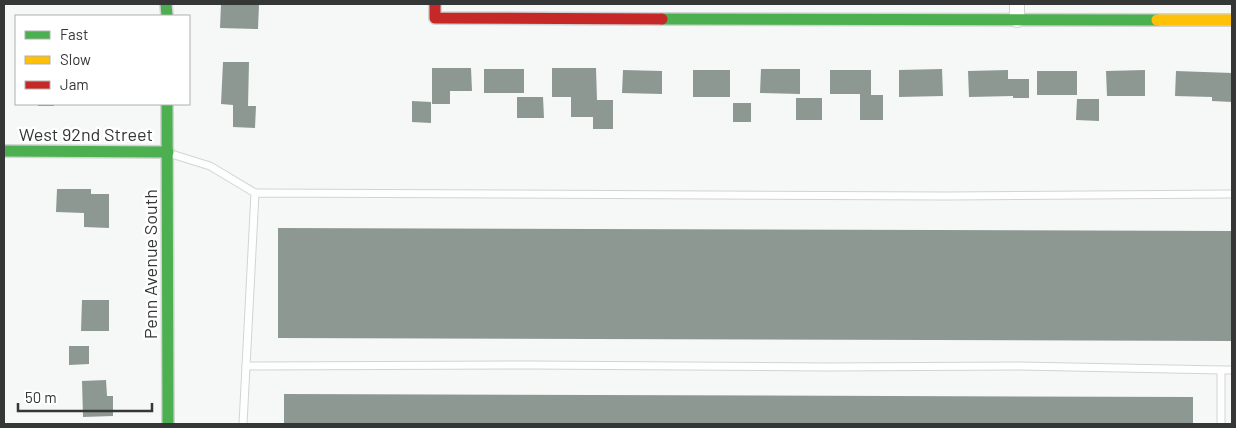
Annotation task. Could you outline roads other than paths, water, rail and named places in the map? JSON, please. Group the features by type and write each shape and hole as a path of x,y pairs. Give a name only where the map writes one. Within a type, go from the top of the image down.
{"street":[{"path":"435,4 435,18 1232,20"},
{"path":"725,4 725,18"},
{"path":"1017,4 1017,20"},
{"name":"Penn Avenue South","path":"167,105 168,424"},
{"name":"West 92nd Street","path":"4,151 168,152"}],"lane":[{"path":"168,152 210,166 255,193 947,196 1232,194"},
{"path":"243,424 255,193"},
{"path":"246,366 1020,366 1232,370"},
{"path":"1221,370 1221,424"}]}
